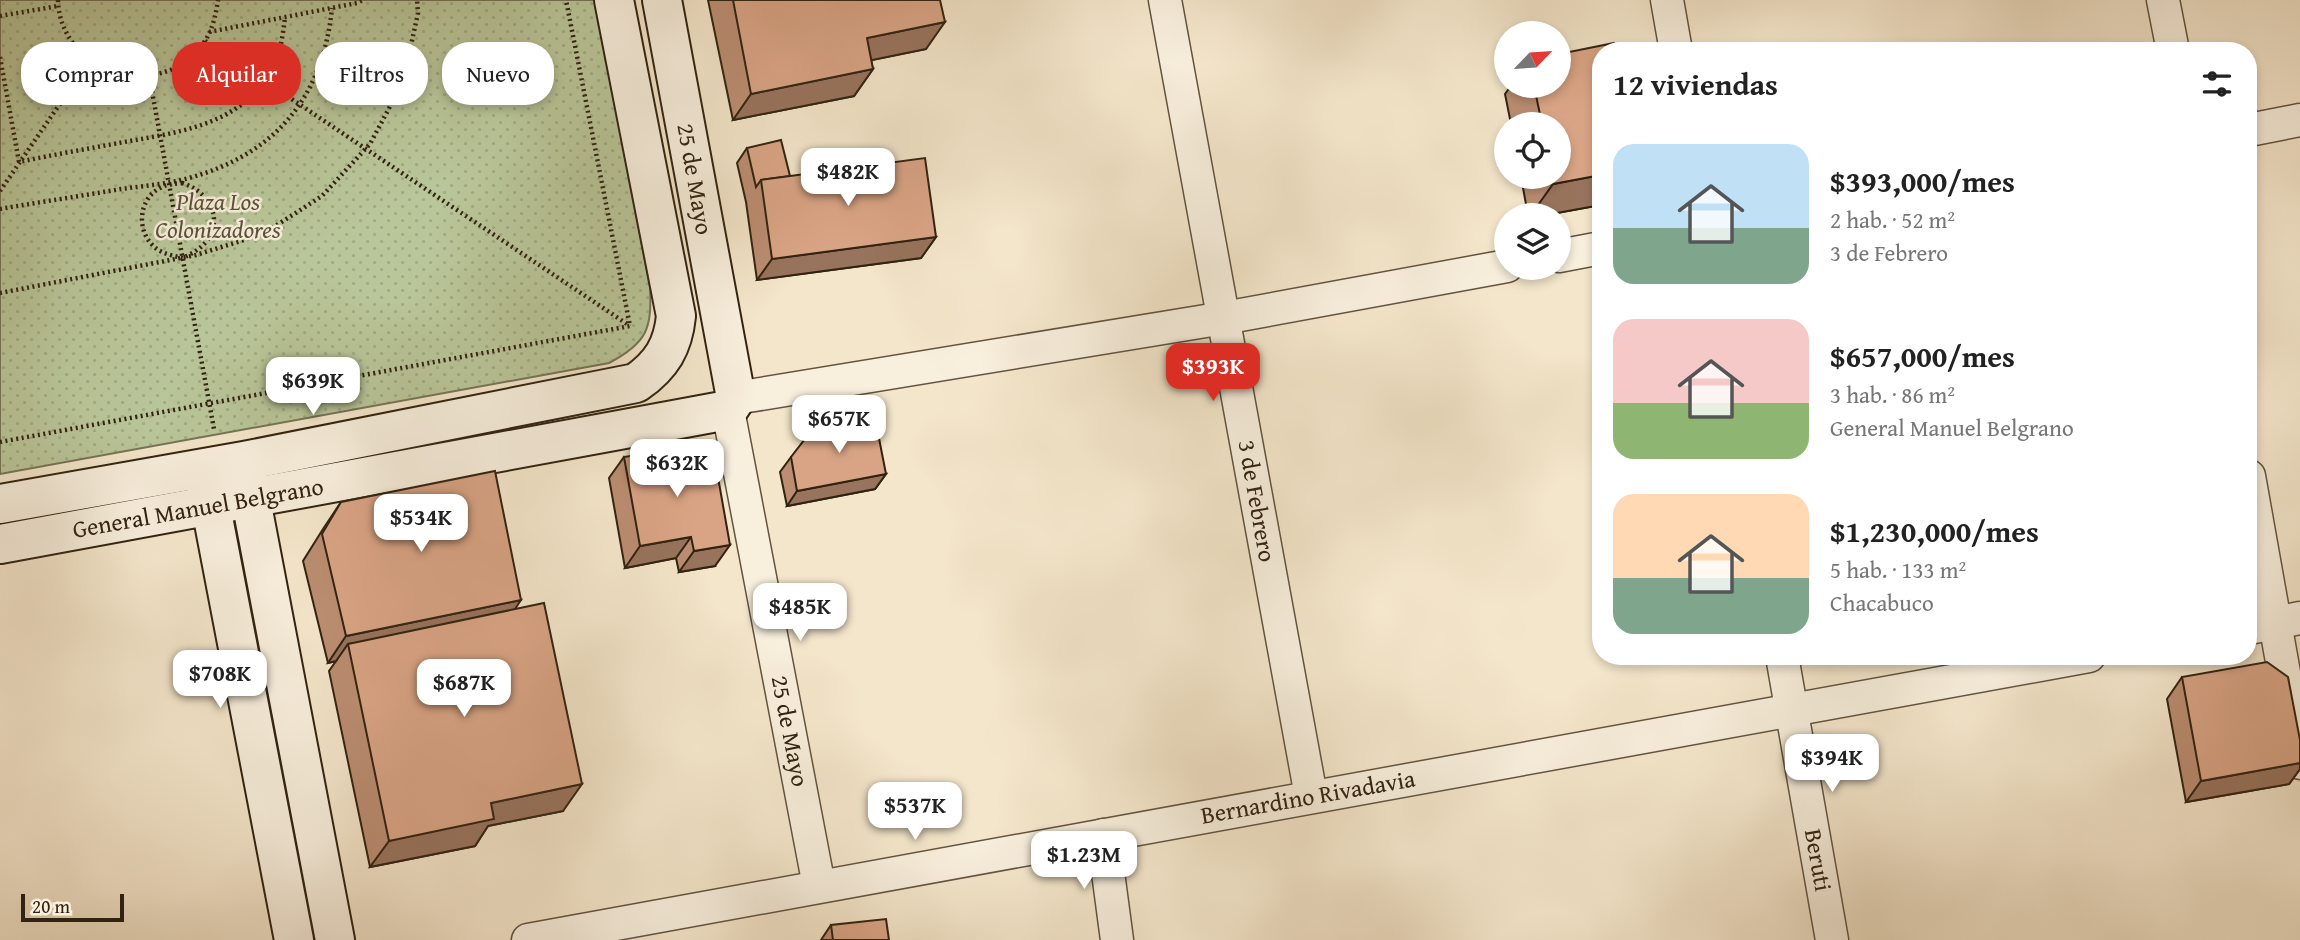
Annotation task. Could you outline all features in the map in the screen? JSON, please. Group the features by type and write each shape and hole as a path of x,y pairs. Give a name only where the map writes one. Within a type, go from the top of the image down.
{"main road":[{"name":"25 de Mayo","path":"614,0 676,316 674,334 660,362"},
{"name":"25 de Mayo","path":"662,0 732,404"},
{"name":"General Manuel Belgrano","path":"0,504 222,465 636,383 660,362"},
{"name":"General Manuel Belgrano","path":"0,544 211,507 732,404"},
{"path":"222,465 251,499 335,940"},
{"path":"222,465 211,507 294,940"}],"street":[{"name":"3 de Febrero","path":"1165,0 1311,796"},
{"path":"1667,0 1674,42"},
{"path":"2163,0 2171,42"},
{"path":"2257,128 2300,120"},
{"path":"1571,254 1592,250"},
{"name":"General Manuel Belgrano","path":"732,404 1494,268"},
{"name":"25 de Mayo","path":"732,404 820,887"},
{"path":"2257,523 2300,763"},
{"name":"Beruti","path":"1784,665 1832,940"},
{"name":"Bernardino Rivadavia","path":"528,940 2039,665"},
{"path":"1103,835 1117,940"}],"path":[{"path":"158,72 175,67 205,41 215,20 218,0"},
{"path":"208,33 363,0"},
{"path":"0,293 183,258 263,234 322,196 365,149 403,82 418,13 417,0"},
{"path":"566,0 630,327"},
{"path":"0,16 58,3 66,31 73,42"},
{"path":"0,209 169,183 213,171 236,160 274,135 300,106 321,66 332,8"},
{"path":"281,42 285,18"},
{"path":"0,57 19,162"},
{"path":"0,191 59,105"},
{"path":"154,105 222,465"},
{"path":"19,162 191,129 229,114 242,105"},
{"path":"300,106 630,327 660,362"},
{"path":"169,183 192,186 202,193 213,214 210,236 203,245 183,258 159,251 149,243 143,232 143,208 149,197 169,183"},
{"path":"0,442 630,327"}],"green space":[{"name":"Plaza Los Colonizadores","path":"0,0 595,0 650,287 648,324 645,333 632,349 609,363 0,474"}],"building":[{"path":"733,0 940,0 945,22 867,38 873,69 751,94"},
{"path":"1592,47 1592,177 1571,181 1571,112 1539,112 1537,98 1572,98 1572,51"},
{"path":"781,140 790,176 761,180 756,187 747,148"},
{"path":"925,158 936,237 772,259 761,180"},
{"path":"875,418 886,474 797,491 791,457 812,430"},
{"path":"684,447 716,466 730,545 694,551 691,537 640,546 624,457"},
{"path":"495,471 521,600 346,636 322,534 341,502"},
{"path":"544,603 582,784 491,803 494,819 389,841 348,644"},
{"path":"2267,662 2288,677 2300,740 2300,763 2201,781 2182,677"},
{"path":"886,919 889,940 833,940 831,925"}]}
